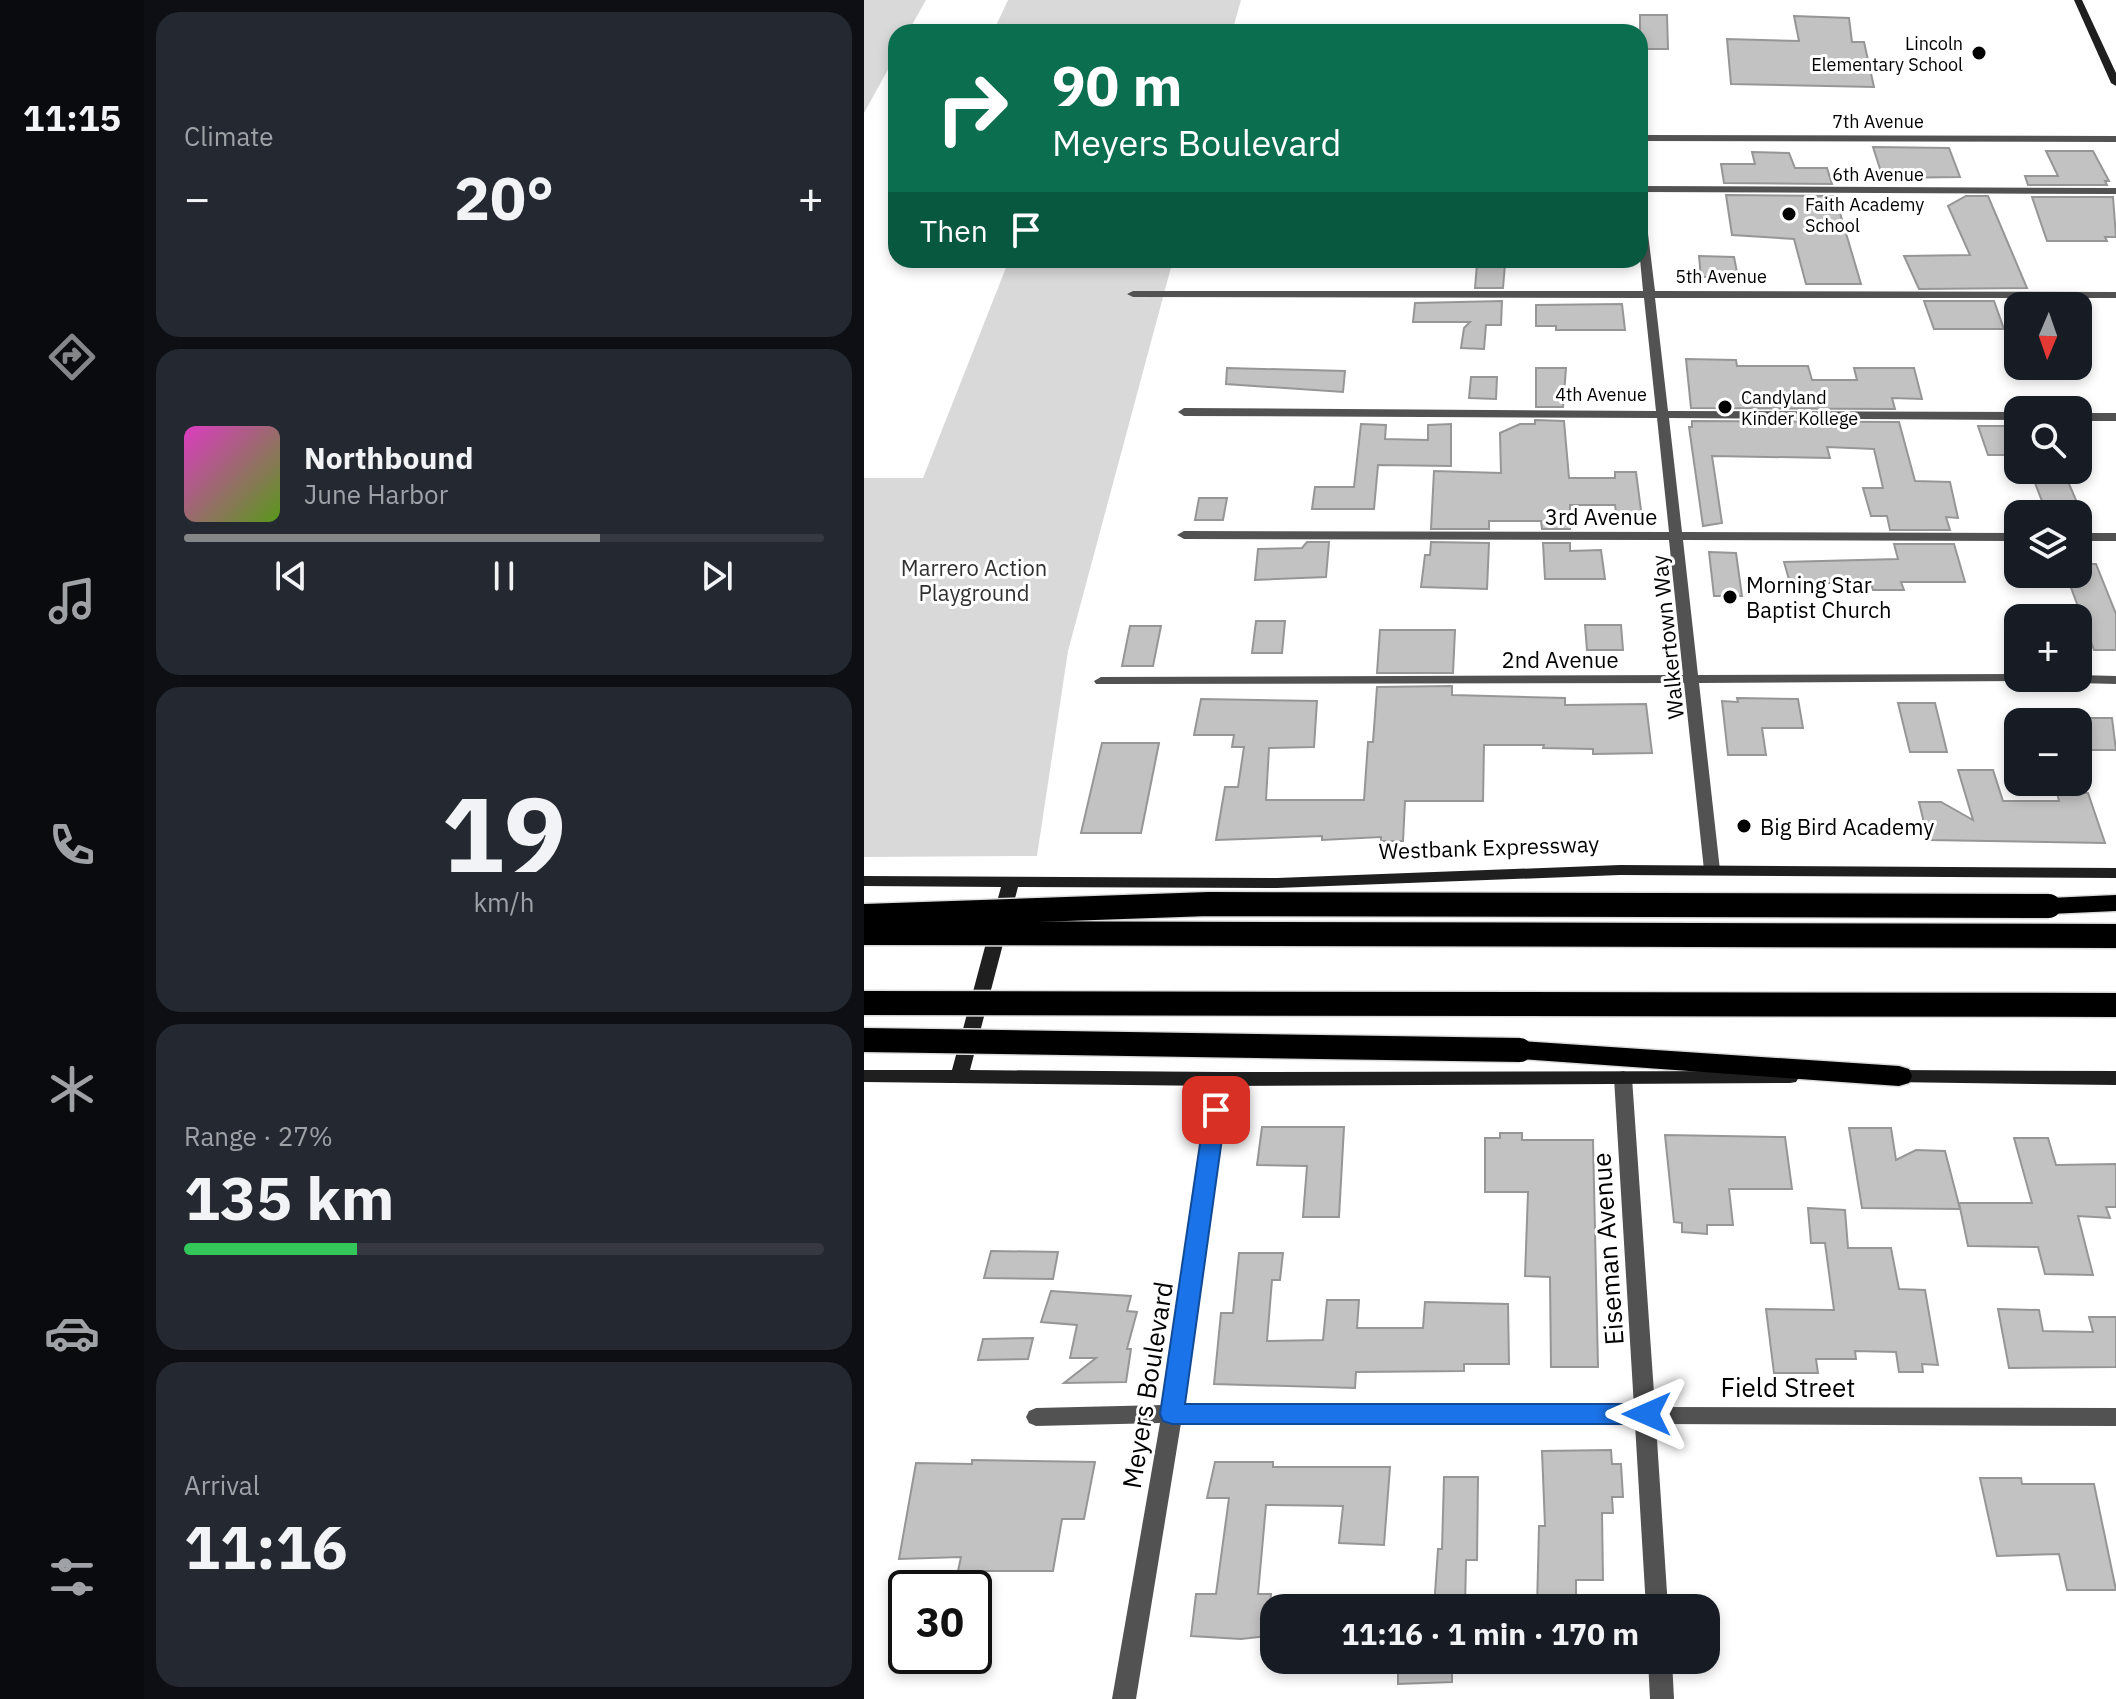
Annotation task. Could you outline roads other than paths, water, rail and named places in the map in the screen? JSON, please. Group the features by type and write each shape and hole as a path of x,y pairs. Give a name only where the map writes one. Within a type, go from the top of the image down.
{"highway":[{"path":"864,916 1209,904 2049,906 2116,903"},
{"path":"864,933 2116,936"},
{"path":"864,1003 2116,1005"},
{"path":"864,1040 1520,1050 1899,1076"}],"main road":[{"path":"2078,0 2116,83"},
{"name":"Westbank Expressway","path":"864,881 1277,883 1620,870 2116,873"},
{"path":"959,1077 1011,881"},
{"path":"864,1076 1220,1079 2116,1078"}],"street":[{"name":"7th Avenue","path":"1648,138 2116,139"},
{"name":"6th Avenue","path":"1648,189 2116,191"},
{"name":"Walkertown Way","path":"1646,268 1712,870"},
{"name":"5th Avenue","path":"1133,294 2116,295"},
{"name":"4th Avenue","path":"1184,412 2004,416"},
{"path":"2092,417 2116,417"},
{"name":"3rd Avenue","path":"1184,535 2004,537"},
{"path":"2092,537 2116,537"},
{"name":"2nd Avenue","path":"1101,681 2004,678"},
{"path":"2092,679 2116,680"},
{"name":"Eiseman Avenue","path":"1623,1078 1656,1594"},
{"name":"Meyers Boulevard","path":"1124,1699 1172,1414 1220,1079"},
{"name":"Field Street","path":"1036,1417 1647,1414 2116,1417"},
{"path":"1661,1674 1662,1699"}],"place":[{"name":"Lincoln Elementary School","path":"1979,53"},
{"name":"Faith Academy School","path":"1789,214"},
{"name":"Candyland Kinder Kollege","path":"1725,407"},
{"name":"Morning Star Baptist Church","path":"1730,597"},
{"name":"Big Bird Academy","path":"1744,826"}],"park label":[{"name":"Marrero Action Playground","path":"974,580"}]}
